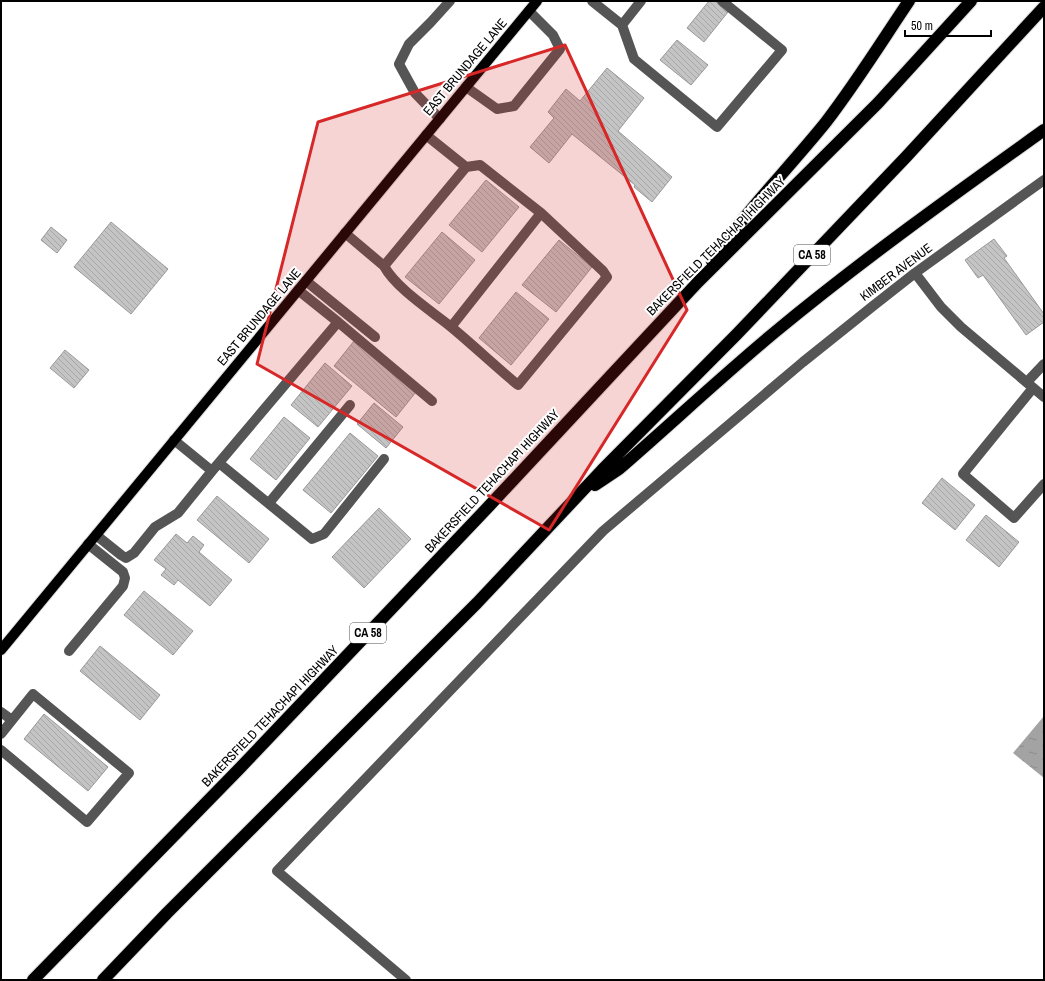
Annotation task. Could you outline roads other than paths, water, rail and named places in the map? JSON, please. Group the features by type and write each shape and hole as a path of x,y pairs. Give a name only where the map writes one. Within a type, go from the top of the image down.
{"highway":[{"path":"698,282 728,238 793,163 827,120 859,76 909,1"},
{"name":"BAKERSFIELD TEHACHAPI HIGHWAY","path":"33,980 257,751 490,505 698,282 878,103 971,1"},
{"name":"CA 58","path":"103,980 178,902 477,603 576,498 737,334 900,163 1044,7"},
{"path":"576,498 619,469 774,333 845,275 925,215 1044,130"}],"main road":[{"name":"EAST BRUNDAGE LANE","path":"2,646 96,535 537,1"}],"street":[{"path":"440,119 414,94 399,64 409,44 450,1"},
{"path":"592,1 622,25 634,59 717,126 782,50 722,1"},
{"path":"622,25 641,1"},
{"path":"466,87 497,109 514,106 560,49 553,34 528,11"},
{"path":"426,135 466,167"},
{"path":"345,233 384,266 387,272 401,286 518,385 607,277 603,271 541,213 480,165 466,167 384,266"},
{"name":"KIMBER AVENUE","path":"406,980 277,871 603,531 769,391 873,306 1044,180"},
{"path":"451,327 541,213"},
{"path":"916,273 941,307 1044,397"},
{"path":"306,281 375,337"},
{"path":"298,290 432,401"},
{"path":"96,535 126,558 131,556 155,527 178,513 338,322"},
{"path":"1044,364 963,474 1014,518 1044,484"},
{"path":"269,504 350,405"},
{"path":"174,440 212,471"},
{"path":"219,463 312,539 324,534 384,460"},
{"path":"69,651 123,586 125,578 123,572 88,544"},
{"path":"1,734 33,694 129,773 87,822 1,750"},
{"path":"1,712 12,720"}],"water":[{"path":"1044,716 1044,778 1013,753"}]}
